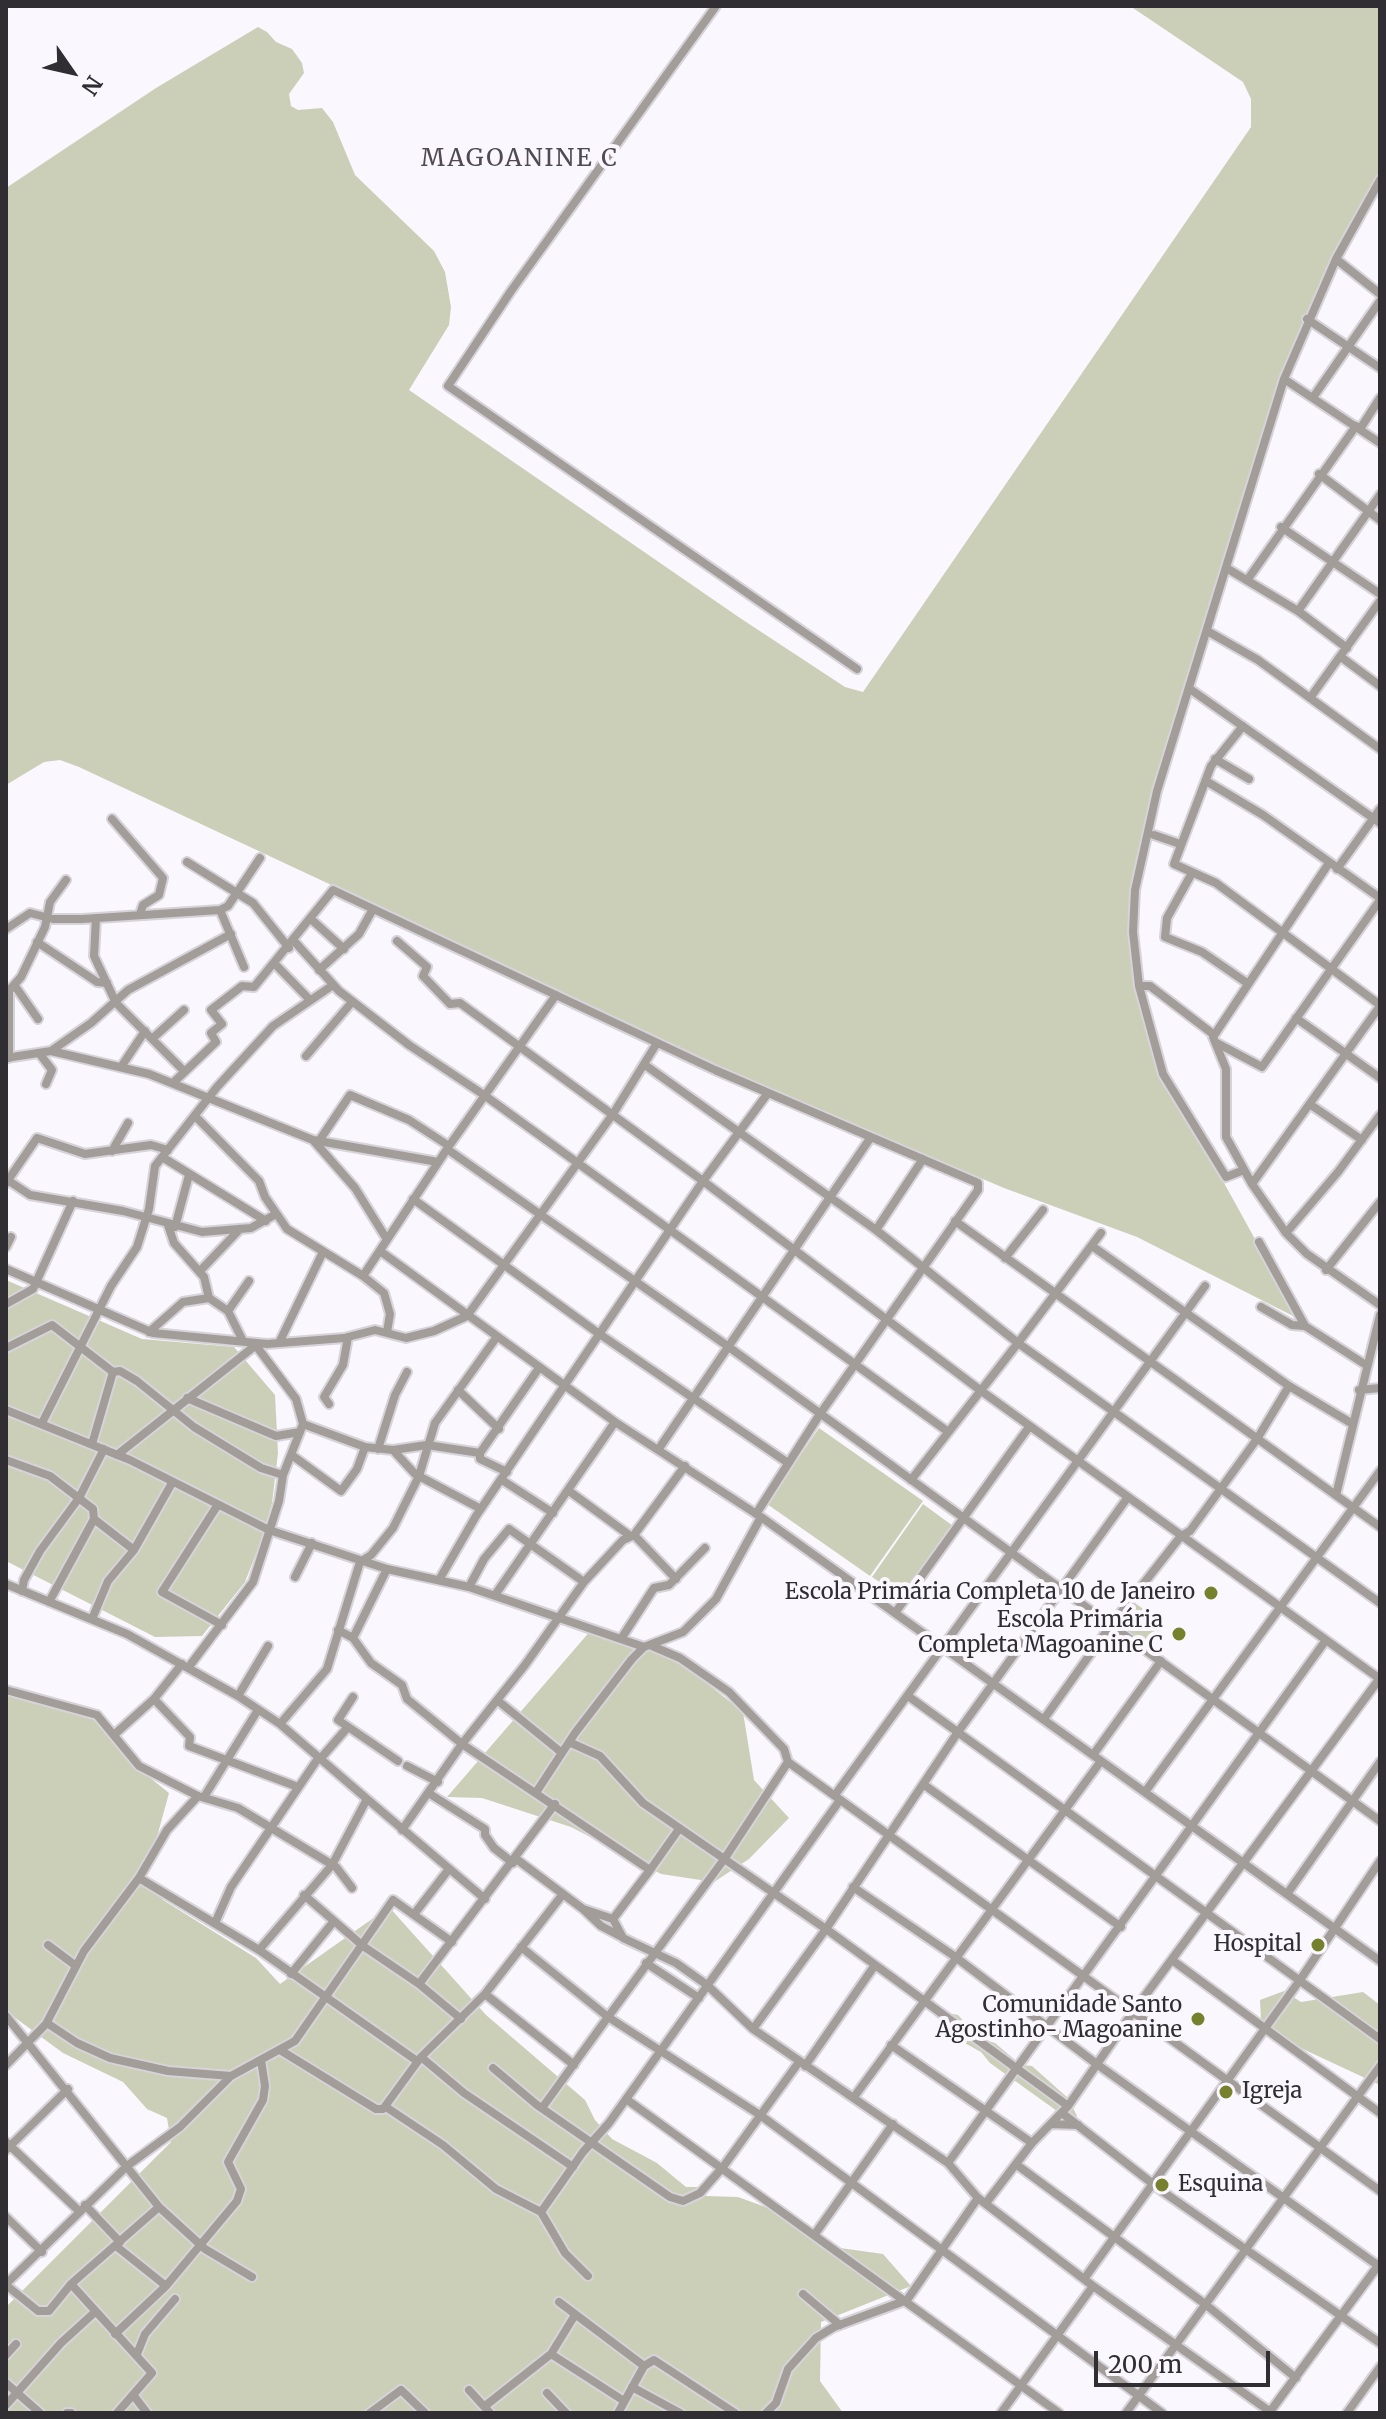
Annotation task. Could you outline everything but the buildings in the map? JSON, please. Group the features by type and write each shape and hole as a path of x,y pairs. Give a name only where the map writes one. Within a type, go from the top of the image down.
{"street":[{"path":"716,6 511,291 448,386 857,669"},
{"path":"1244,1170 1226,1177 1170,1091 1155,1051 1139,986 1133,918 1137,879 1150,815 1209,632 1284,379 1307,319 1380,180"},
{"path":"1336,259 1380,294"},
{"path":"1314,396 1380,301"},
{"path":"1307,319 1380,368"},
{"path":"1284,379 1314,396 1380,443"},
{"path":"1248,579 1319,474 1380,398"},
{"path":"1319,474 1380,520"},
{"path":"1298,611 1380,495"},
{"path":"1281,527 1380,594"},
{"path":"1228,569 1298,611 1347,648"},
{"path":"1310,698 1379,606"},
{"path":"1209,632 1233,643 1380,749"},
{"path":"1341,657 1380,686"},
{"path":"1190,689 1377,821"},
{"path":"1243,726 1215,759 1174,864 1209,879 1332,967 1380,1006 1252,1184"},
{"path":"1215,759 1249,779"},
{"path":"1139,986 1150,986 1214,1038 1262,1067 1380,899 1254,809 1206,781"},
{"path":"1214,1038 1282,931 1333,866 1377,821 1380,809"},
{"path":"112,819 163,878 159,895 143,905 140,914"},
{"path":"1154,835 1180,844"},
{"path":"6,929 30,913 46,918 96,918 220,910 228,906 260,858"},
{"path":"187,862 260,908 333,985 433,1063 484,1095 668,1232 947,1431"},
{"path":"1192,873 1172,906 1164,928 1165,937 1202,952 1247,983"},
{"path":"66,880 50,902 37,942 10,990 8,1058 51,1051 121,1067 175,1081 316,1141 438,1162"},
{"path":"175,1081 217,1041 211,1033 222,1024 211,1010 242,986 254,987 312,920 333,890 657,1043 978,1183 978,1190 788,1463 716,1599 683,1632 648,1646 575,1733 537,1791"},
{"path":"319,970 359,934 373,909"},
{"path":"220,910 244,967"},
{"path":"96,918 94,956 116,1003 184,1071"},
{"path":"312,920 344,949"},
{"path":"51,1051 116,1003 128,990 231,934"},
{"path":"397,941 427,967 423,976 450,1004 460,1003 613,1114 1029,1427 1380,1679 1133,2012 1065,2110 982,2201 907,2300 840,2325 816,2338 797,2355 788,2369 776,2403 766,2413"},
{"path":"37,942 97,982 107,983"},
{"path":"275,964 310,1000"},
{"path":"42,1423 101,1309 135,1252 147,1218 151,1176 165,1153 210,1096 273,1026 333,985"},
{"path":"10,990 38,1019"},
{"path":"363,1276 448,1147 556,995"},
{"path":"306,1056 352,1002"},
{"path":"153,1038 184,1010"},
{"path":"1296,1018 1380,1078"},
{"path":"121,1067 145,1031"},
{"path":"1214,1038 1226,1069 1226,1137 1252,1184 1286,1233 1326,1270 1380,1305"},
{"path":"6,1269 149,1332 255,1344 348,1337 365,1331 413,1338 467,1316 613,1114 657,1043"},
{"path":"39,1053 52,1070 46,1084"},
{"path":"645,1065 876,1230 1018,1343 1380,1603"},
{"path":"439,1580 481,1509 598,1333 768,1093"},
{"path":"316,1141 350,1095 409,1120 633,1282 726,1345 1380,1821"},
{"path":"1311,1105 1362,1140"},
{"path":"1286,1233 1380,1115"},
{"path":"196,1117 259,1181 287,1229 363,1276 384,1293 390,1314 387,1332"},
{"path":"112,1151 128,1123"},
{"path":"658,1450 726,1345 831,1199 871,1137"},
{"path":"266,1221 222,1191 189,1175 151,1145 85,1154 37,1138 7,1181 26,1194 73,1201 202,1232 240,1229 266,1221 276,1214"},
{"path":"316,1141 355,1188 386,1238"},
{"path":"876,1230 923,1159"},
{"path":"189,1175 171,1226 174,1243 200,1271 209,1298 228,1311 243,1341"},
{"path":"413,1199 598,1333 788,1463"},
{"path":"6,1304 29,1292 35,1283 73,1201"},
{"path":"1326,1270 1380,1202"},
{"path":"1005,1258 1043,1210"},
{"path":"955,1221 1380,1527"},
{"path":"200,1271 240,1229"},
{"path":"911,1480 1101,1233"},
{"path":"6,1247 11,1237"},
{"path":"1259,1242 1305,1326"},
{"path":"1092,1246 1289,1386 1351,1423"},
{"path":"380,1251 615,1422 758,1515 943,1646 1380,1961"},
{"path":"279,1343 323,1252"},
{"path":"228,1311 249,1281"},
{"path":"541,2212 699,1998 943,1646 1205,1286"},
{"path":"149,1332 183,1302 209,1298"},
{"path":"1261,1307 1292,1325 1305,1326 1366,1365"},
{"path":"1336,1495 1359,1390 1380,1316"},
{"path":"6,1348 48,1325 82,1346 113,1372 129,1376 173,1411 261,1468 283,1475"},
{"path":"329,1404 324,1397 343,1365 348,1337"},
{"path":"280,1724 327,1669 360,1562 388,1535 419,1476 435,1423 496,1338"},
{"path":"117,1455 255,1344"},
{"path":"115,1734 185,1666 222,1625 253,1582 283,1475 302,1428 296,1399 255,1344"},
{"path":"539,1368 480,1453 480,1459 553,1513"},
{"path":"92,1444 113,1372"},
{"path":"378,1449 395,1395 407,1372"},
{"path":"1044,1719 1111,1625 1221,1489 1257,1439 1289,1386"},
{"path":"1359,1390 1380,1388"},
{"path":"458,1390 499,1429"},
{"path":"187,1398 276,1436 302,1428 378,1449 427,1445 480,1453"},
{"path":"6,1410 104,1449 269,1530 360,1562 495,1595 680,1658 729,1692 784,1749 788,1762 1380,2191"},
{"path":"495,1595 615,1422"},
{"path":"895,1613 1029,1427"},
{"path":"293,1456 341,1491 357,1469 365,1447"},
{"path":"22,1591 24,1580 40,1551 79,1498 104,1449"},
{"path":"393,1450 419,1476 481,1509"},
{"path":"6,1460 42,1471 93,1509 94,1519 49,1602"},
{"path":"402,1830 462,1744 584,1582 631,1535 685,1466"},
{"path":"1145,1792 1278,1606 1380,1471"},
{"path":"92,1619 108,1581 134,1550 172,1483"},
{"path":"569,1491 631,1535 676,1579"},
{"path":"753,2029 826,1929 958,1732 1128,1497"},
{"path":"217,1506 162,1592 222,1625"},
{"path":"94,1519 134,1550"},
{"path":"469,1587 507,1529 584,1582"},
{"path":"295,1577 312,1543"},
{"path":"621,1639 654,1588 669,1585 705,1548"},
{"path":"353,1638 387,1569"},
{"path":"7,1587 92,1619 238,1696 280,1724 485,1899"},
{"path":"338,1630 353,1638 371,1663 402,1685 407,1699 462,1744 537,1791 650,1870"},
{"path":"948,2163 1045,2026 1158,1877 1326,1640"},
{"path":"238,1696 268,1646"},
{"path":"1093,1755 1161,1661"},
{"path":"6,1690 35,1701 89,1711 115,1734 139,1766 201,1797 238,1808 332,1865 352,1888"},
{"path":"908,1696 1380,2039"},
{"path":"353,1697 338,1720 398,1761"},
{"path":"154,1699 190,1737 189,1746 298,1787"},
{"path":"497,1700 562,1753"},
{"path":"6,2065 47,2023 76,1966 139,1878 167,1830 201,1797 258,1710"},
{"path":"215,1923 231,1887 298,1787 348,1727"},
{"path":"575,1733 581,1745"},
{"path":"569,1742 581,1745 607,1762 643,1803 774,1892 1016,2067 1079,2125 1153,2182 1380,2343"},
{"path":"854,2097 954,1956 1101,1761"},
{"path":"542,2108 725,1858 788,1762"},
{"path":"1287,1894 1380,1762"},
{"path":"407,1766 438,1782"},
{"path":"923,1784 1121,1927"},
{"path":"430,1794 485,1829 485,1835 494,1848 563,1894 592,1920 654,1951 707,1985 753,2029 948,2163 982,2201 1093,2286 1271,2412 1340,2314 1379,2265 1098,2065 954,1956 853,1887"},
{"path":"259,1950 332,1865 367,1799"},
{"path":"419,1984 555,1804"},
{"path":"613,1919 679,1829"},
{"path":"1084,2279 1300,1980 1380,1861"},
{"path":"415,1913 449,1869"},
{"path":"1370,1877 1380,1884"},
{"path":"139,1878 259,1950 325,1999 419,2059 573,2167"},
{"path":"280,2050 376,2109 386,2107 419,2059 485,1994 563,1894"},
{"path":"304,1895 363,1946 419,1984 461,2019"},
{"path":"159,2207 71,2284 44,2312 6,2284 127,2166 180,2127 231,2076 280,2050 300,2035 393,1900 452,1942"},
{"path":"583,1909 613,1919 623,1938"},
{"path":"291,1974 334,1921"},
{"path":"48,1945 76,1966"},
{"path":"521,1947 608,2017 760,2115 1162,2413"},
{"path":"1172,1960 1380,2113"},
{"path":"646,1963 699,1998"},
{"path":"493,2068 542,2108 670,2197 683,2201 700,2193 723,2167 875,1965"},
{"path":"485,1994 574,2065"},
{"path":"6,2016 68,2089 159,2207 202,2246 252,2277"},
{"path":"47,2023 77,2043 110,2058 160,2069 231,2076"},
{"path":"891,2045 1032,2143"},
{"path":"115,2334 166,2286 237,2201 241,2189 228,2162 263,2100 265,2086 261,2060"},
{"path":"1126,2413 1380,2066"},
{"path":"68,2089 7,2146 82,2208 166,2286"},
{"path":"626,2099 1059,2413"},
{"path":"386,2107 443,2145 496,2189 541,2212 565,2253 588,2276"},
{"path":"815,2234 893,2124"},
{"path":"1051,2124 1079,2125"},
{"path":"1017,2165 1205,2304 1296,2378"},
{"path":"6,2217 42,2252"},
{"path":"71,2284 137,2354 152,2376 117,2413"},
{"path":"1001,2413 1093,2286"},
{"path":"803,2294 840,2325"},
{"path":"137,2354 145,2334 175,2299"},
{"path":"559,2302 644,2366"},
{"path":"6,2405 61,2343 95,2312"},
{"path":"469,2390 488,2410 551,2354 575,2315"},
{"path":"6,2355 16,2344"},
{"path":"551,2354 624,2401"},
{"path":"618,2413 644,2366 657,2360 735,2413"},
{"path":"1361,2413 1350,2410 1380,2367"},
{"path":"6,2383 40,2413"},
{"path":"632,2387 680,2413"},
{"path":"370,2413 401,2390 425,2413"},
{"path":"547,2393 566,2413"},
{"path":"134,2396 147,2413"}],"green space":[{"path":"1130,6 1380,6 1380,172 1335,250 1287,359 1149,803 1130,895 1130,955 1154,1059 1169,1093 1207,1152 1299,1319 1137,1237 1004,1188 727,1070 79,767 60,760 44,762 6,785 6,188 156,88 258,27 267,32 276,42 292,49 302,63 304,73 289,94 291,106 298,110 322,108 333,122 355,175 434,251 445,272 451,307 449,325 409,390 740,618 845,687 863,692 1251,127 1251,99 1243,82"},
{"path":"6,1280 142,1339 234,1347 275,1395 278,1453 272,1503 261,1541 245,1582 202,1636 155,1637 6,1561"},
{"path":"819,1428 923,1501 870,1576 767,1504"},
{"path":"923,1504 953,1526 902,1597 872,1577"},
{"path":"1135,1603 1165,1625 1149,1647 1119,1624"},
{"path":"592,1629 681,1663 743,1712 754,1780 789,1818 749,1859 714,1882 661,1874 571,1827 482,1798 447,1797"},
{"path":"6,1693 32,1703 86,1712 105,1729 128,1760 169,1793 157,1837 139,1869 163,1900 256,1958 280,1984 389,1907 486,2015 585,2100 595,2120 612,2139 657,2163 686,2187 700,2187 706,2196 738,2197 771,2209 833,2247 883,2254 911,2286 821,2322 820,2381 843,2413 6,2413 6,2307 171,2142 167,2118 147,2109 123,2082 63,2053 6,2011"},
{"path":"1284,1991 1301,2002 1363,1992 1380,2005 1380,2085 1290,2043 1261,2021 1260,2000"},
{"path":"930,1997 948,2013 958,2015 979,2038 995,2043 1021,2065 1032,2066 1068,2098 1077,2116 1066,2129 1055,2124 1057,2111 990,2063 981,2052 961,2041 926,2007"}],"place":[{"name":"Escola Primária Completa 10 de Janeiro","path":"1211,1593"},
{"name":"Escola Primária Completa Magoanine C","path":"1179,1634"},
{"name":"Hospital","path":"1318,1945"},
{"name":"Comunidade Santo Agostinho- Magoanine","path":"1198,2019"},
{"name":"Igreja","path":"1226,2092"},
{"name":"Esquina","path":"1162,2185"}],"district":[{"name":"MAGOANINE C","path":"520,159"}]}
